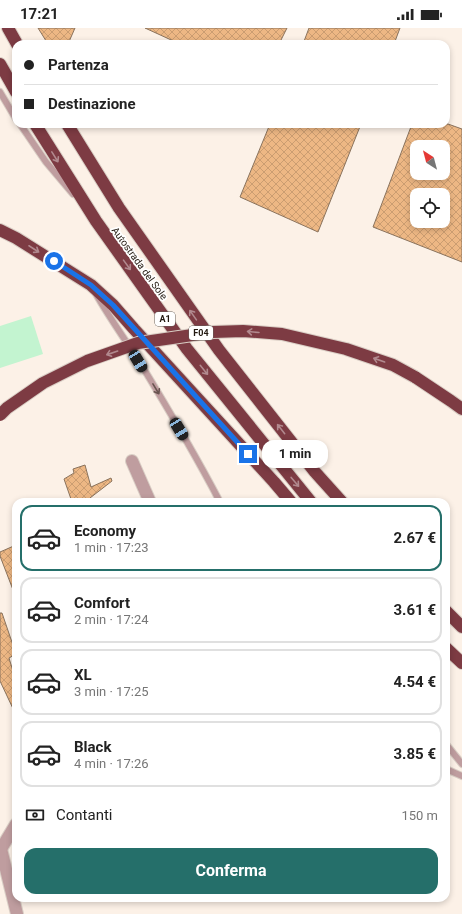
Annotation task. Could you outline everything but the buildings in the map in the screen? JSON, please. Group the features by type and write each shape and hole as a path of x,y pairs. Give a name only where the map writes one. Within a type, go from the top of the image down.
{"highway":[{"path":"8,28 15,40"},
{"path":"14,28 19,40"},
{"path":"0,64 12,85"},
{"name":"Autostrada del Sole","path":"38,128 96,221 188,349 308,498"},
{"name":"Autostrada del Sole","path":"69,128 119,208 218,350 315,472 338,498"},
{"path":"0,230 16,238 91,285 113,305 288,498"},
{"name":"F04","path":"0,415 7,408 43,384 87,361 138,343 213,332 243,331 282,334 346,349 393,365 415,377 462,409"},
{"path":"450,615 462,627"},
{"path":"450,652 462,663"}],"street":[{"path":"132,461 148,498"},
{"path":"12,830 1,847 12,893"},
{"path":"14,902 17,914"}],"lane":[{"path":"0,92 12,112"},
{"path":"23,128 46,162 96,221"},
{"path":"91,285 106,312 196,456 218,498"},
{"path":"450,749 462,764"},
{"path":"450,771 462,776"}],"green space":[{"path":"31,316 43,354 0,368 0,326"}],"route":[{"path":"54,261 91,285 113,305 248,454"}]}
